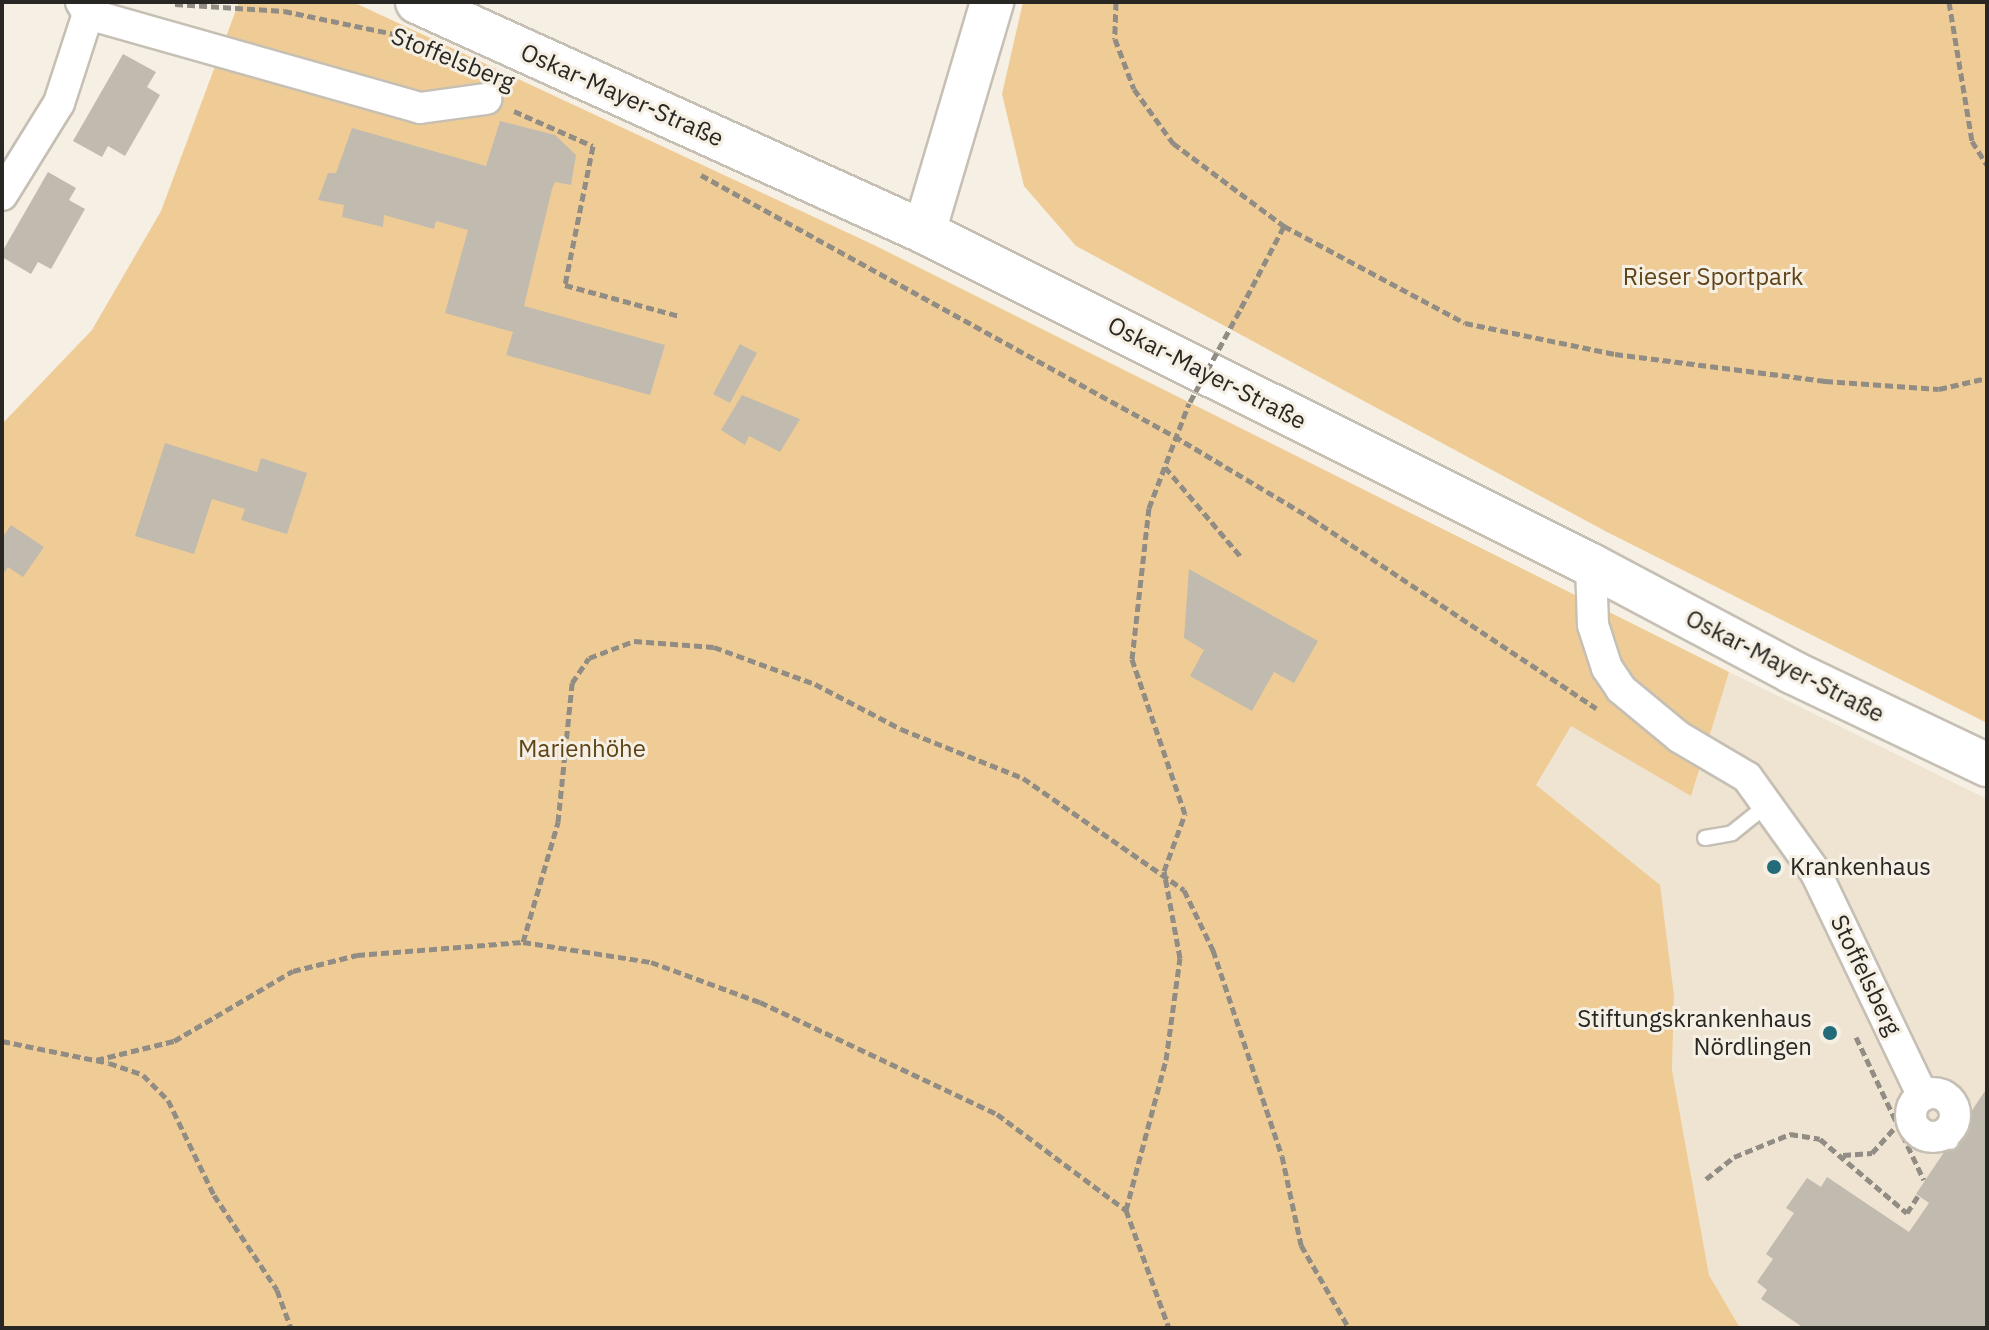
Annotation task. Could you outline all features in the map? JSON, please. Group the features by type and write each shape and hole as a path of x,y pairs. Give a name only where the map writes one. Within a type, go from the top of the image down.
{"main road":[{"path":"924,232 992,2"},
{"name":"Oskar-Mayer-Straße","path":"414,21 924,232 1591,565 1792,672 1987,765"}],"street":[{"name":"Stoffelsberg","path":"84,8 420,108 486,99"},
{"path":"2,195 59,103 84,8"},
{"name":"Stoffelsberg","path":"1591,565 1593,625 1607,668 1621,689 1679,737 1747,777 1816,873 1923,1096 1938,1093 1955,1108 1955,1123 1948,1138"}],"lane":[{"path":"1705,838 1732,833 1767,805"}],"path":[{"path":"1116,2 1115,39 1134,89 1173,143 1284,226 1465,323 1561,345 1825,381 1939,389 1987,378"},
{"path":"1949,2 1972,141 1987,165"},
{"name":"Stoffelsberg","path":"169,4 414,21"},
{"path":"486,99 593,146 565,285 679,316"},
{"path":"693,171 1174,436 1324,526 1603,713"},
{"path":"1126,1210 1166,1060 1180,958 1164,871 1185,814 1132,659 1149,508 1174,436 1190,402 1284,226"},
{"path":"1165,466 1242,558"},
{"path":"523,942 558,822 572,683 589,658 634,641 714,647 815,684 901,729 1023,778 1164,871 1184,890 1213,950 1282,1156 1301,1245 1349,1328"},
{"path":"96,1060 174,1041 293,971 357,955 523,942 651,962 760,1002 997,1114 1126,1210 1169,1328"},
{"path":"2,1041 96,1060 143,1075 168,1100 214,1195 277,1290 291,1328"},
{"path":"1842,1155 1872,1153 1896,1125"},
{"path":"1706,1179 1744,1151 1790,1134 1820,1139 1907,1213 1918,1196"}],"shaded area":[{"name":"Stiftungskrankenhaus Nördlingen","path":"1729,672 1987,799 1987,1328 1740,1328 1709,1275 1672,1070 1674,996 1536,785 1570,726 1707,738"}],"green space":[{"name":"Marienhöhe","path":"239,2 353,2 874,245 1729,672 1691,796 1571,726 1536,785 1660,885 1674,996 1672,1070 1709,1275 1740,1328 2,1328 2,424 92,330 161,211"},
{"name":"Rieser Sportpark","path":"1023,2 1987,2 1987,723 1607,532 1076,246 1024,186 1002,94"}],"building":[{"path":"123,54 156,72 147,87 160,95 125,156 108,146 102,157 73,141"},
{"path":"500,121 555,135 576,155 571,185 555,182 552,189 524,306 665,345 650,395 506,355 513,332 445,313 468,230 436,221 434,229 384,215 383,227 342,217 344,205 318,200 328,173 336,173 352,128 486,166"},
{"path":"48,172 76,188 69,200 85,209 51,269 38,262 31,274 2,257 2,252"},
{"path":"740,344 757,353 730,403 713,394"},
{"path":"742,395 800,419 780,452 749,436 745,445 721,430"},
{"path":"165,443 257,472 261,458 307,473 287,534 241,520 245,509 212,499 194,554 135,536"},
{"path":"11,525 44,547 23,577 8,567 2,576 2,538"},
{"path":"1189,569 1318,641 1294,683 1274,672 1252,711 1190,676 1204,650 1184,638"},
{"path":"1987,1088 1987,1328 1804,1328 1761,1299 1767,1290 1757,1282 1773,1259 1766,1254 1794,1213 1786,1208 1807,1178 1821,1187 1827,1177 1909,1232 1929,1203 1916,1194"}],"place":[{"name":"Krankenhaus","path":"1774,867"},
{"name":"Stiftungskrankenhaus Nördlingen","path":"1830,1033"}]}
